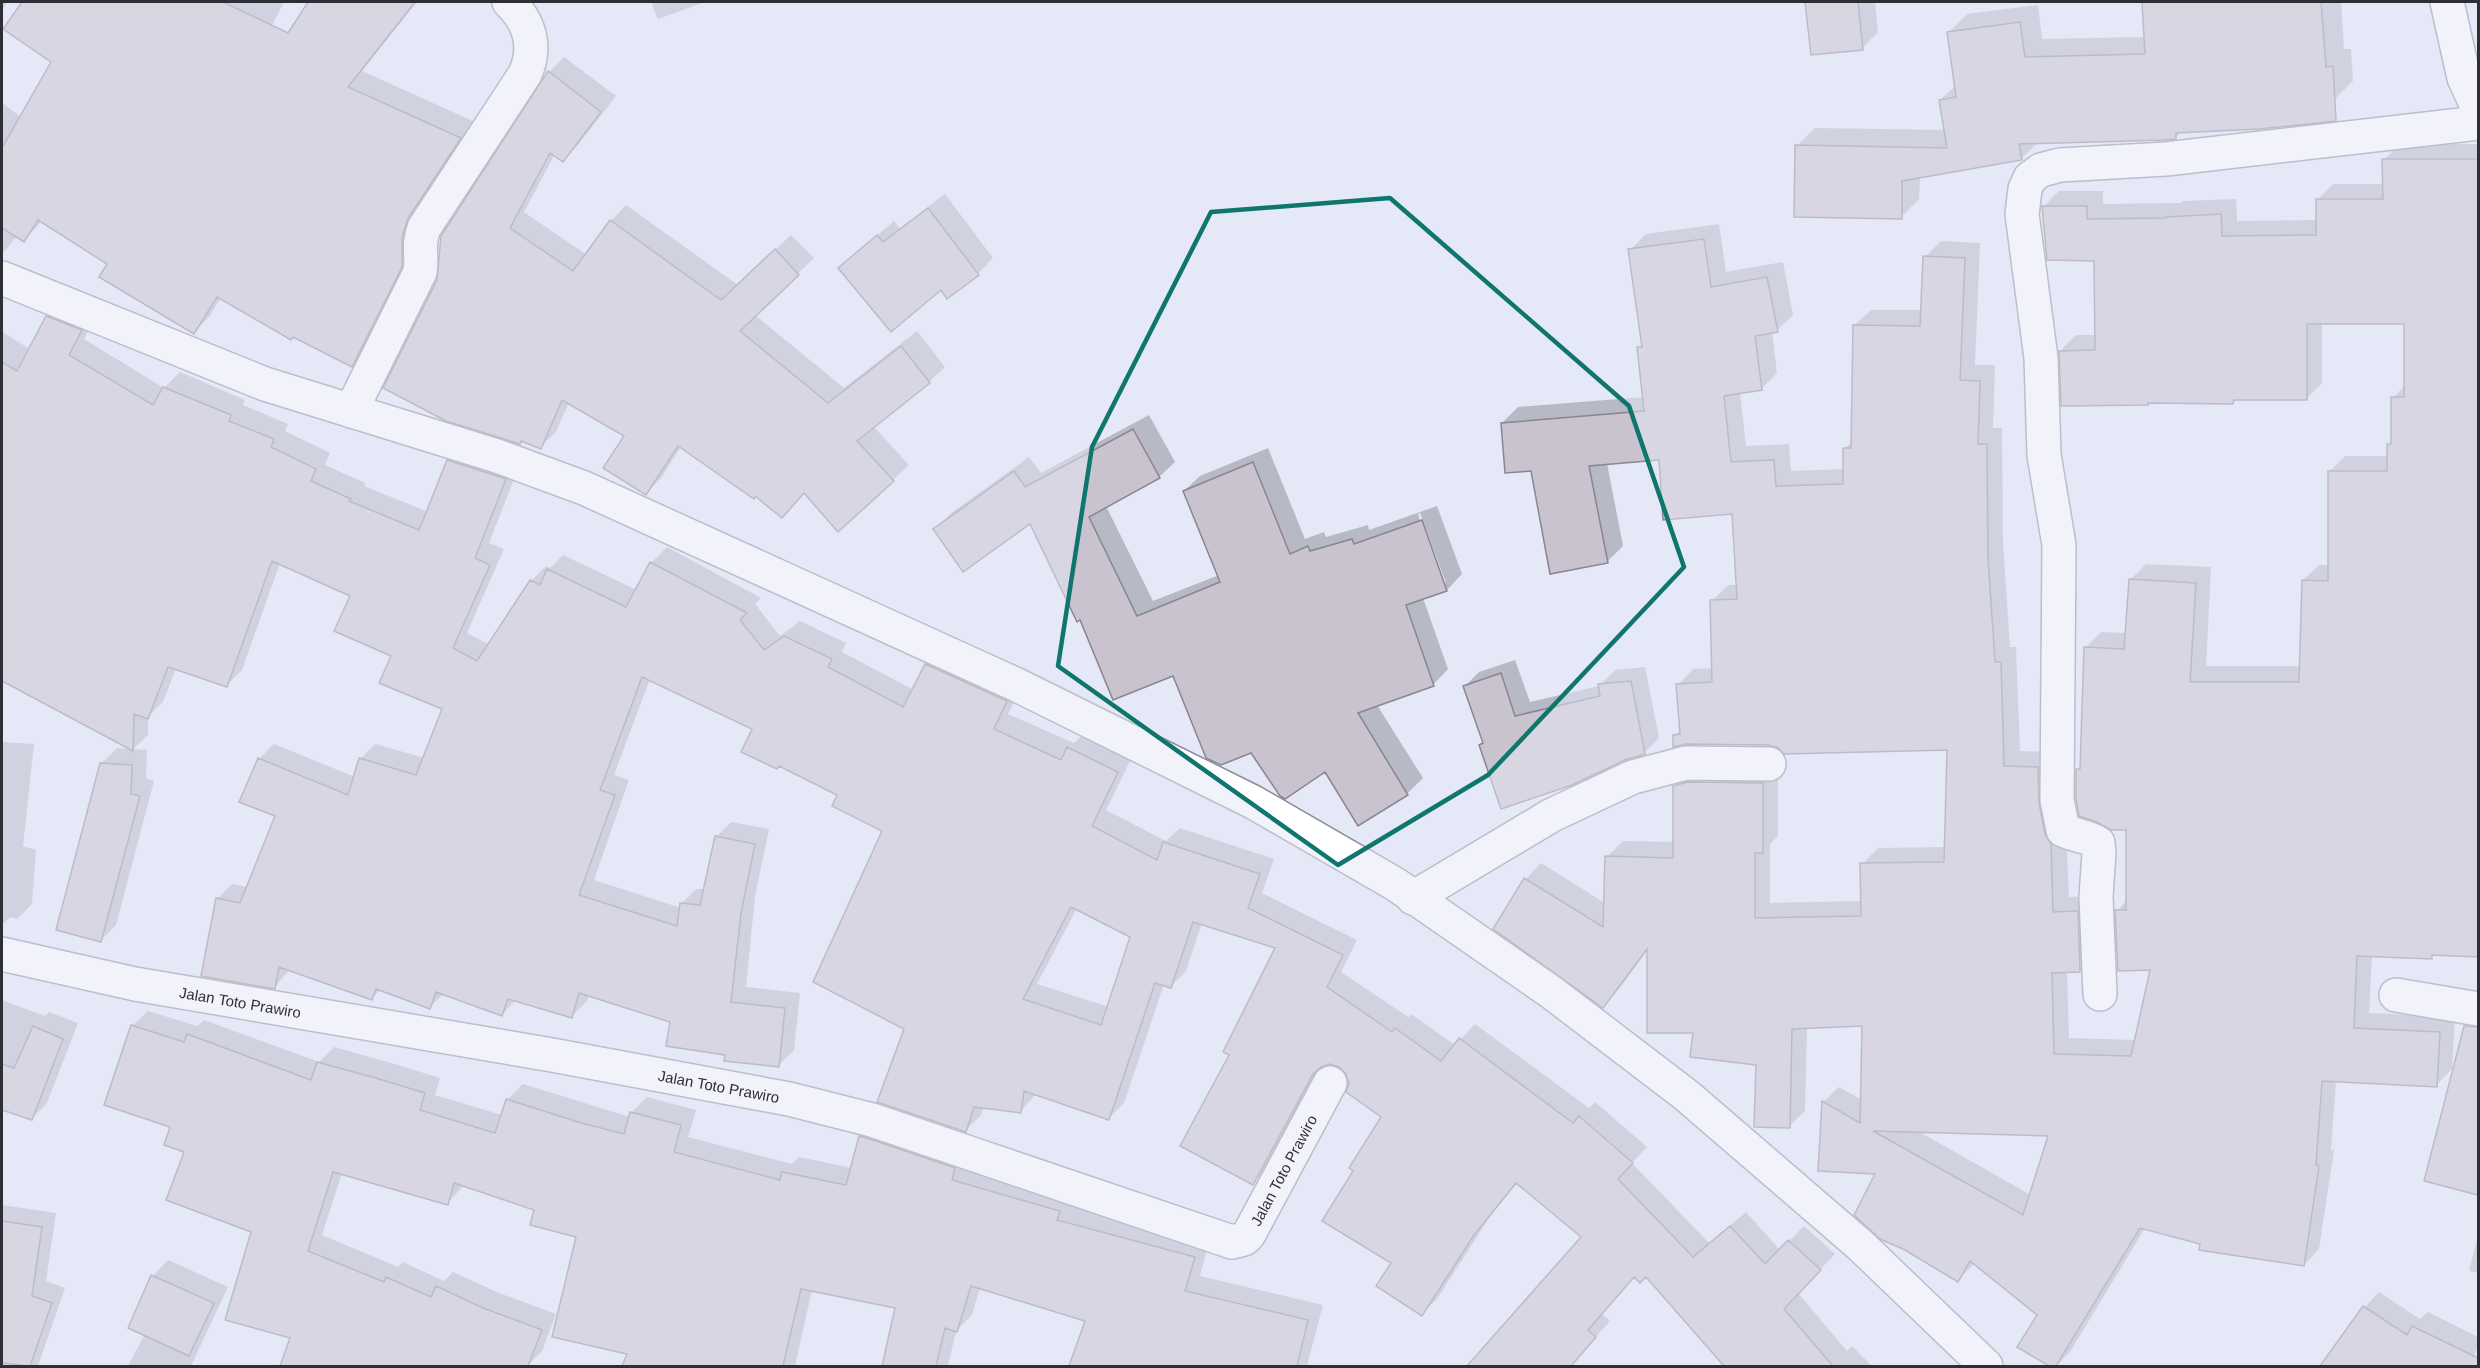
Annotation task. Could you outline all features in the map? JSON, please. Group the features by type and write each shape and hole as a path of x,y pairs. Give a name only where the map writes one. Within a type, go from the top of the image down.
{"street":[{"path":"351,411 420,272 418,244 424,228 525,74 532,59 530,36 520,12 509,2"},
{"path":"2447,2 2464,78 2478,108"},
{"path":"2100,994 2096,897 2098,843 2091,838 2073,835 2063,830 2057,800 2059,546 2044,455 2041,358 2022,214 2025,189 2030,178 2041,170 2060,165 2166,159 2478,123"},
{"path":"2,278 265,384 519,464 584,488 1017,685 1242,797 1395,884 1551,992 1686,1095 1860,1245 1986,1366"},
{"path":"1413,898 1552,815 1633,777 1686,763 1769,764"},
{"name":"Jalan Toto Prawiro","path":"2,954 135,984 552,1055 789,1099 872,1120 1232,1242 1244,1239 1249,1234 1330,1083"},
{"path":"2396,995 2478,1009"}],"highlighted area":[{"path":"1390,198 1629,406 1684,567 1488,775 1338,865 1058,666 1092,447 1211,212"}],"building":[{"path":"22,2 223,2 288,33 308,2 415,2 348,87 461,138 408,218 402,237 402,267 352,367 293,337 291,340 217,297 194,334 99,277 107,264 38,220 24,242 2,228 2,148 51,62 3,29"},
{"path":"1805,2 1858,2 1863,50 1811,55"},
{"path":"2142,2 2321,2 2326,67 2333,66 2336,121 2260,129 2176,133 2176,139 2164,140 2019,144 2022,160 1902,181 1902,219 1794,217 1795,145 1947,148 1939,100 1956,97 1947,32 2020,22 2025,57 2145,54"},
{"path":"548,71 601,112 563,162 550,153 510,228 573,271 610,220 721,300 775,249 799,275 740,331 828,403 901,346 930,383 857,441 894,481 838,532 804,493 782,518 755,496 754,499 678,446 646,495 603,468 624,436 562,400 541,449 521,441 520,444 446,421 383,388 437,280 441,236"},
{"path":"2382,159 2478,159 2478,957 2432,955 2432,959 2357,956 2354,1028 2440,1032 2437,1087 2322,1081 2316,1165 2319,1166 2304,1266 2199,1250 2200,1244 2140,1228 2056,1366 2049,1366 2017,1347 2037,1315 1970,1261 1958,1282 1905,1250 1880,1239 1854,1215 1875,1174 1818,1171 1822,1101 1860,1123 1862,1026 1792,1029 1790,1128 1754,1127 1756,1065 1690,1057 1693,1033 1647,1033 1647,949 1603,1008 1493,929 1524,878 1603,927 1605,856 1673,858 1673,786 1688,782 1763,783 1763,853 1755,853 1755,918 1861,916 1860,863 1944,862 1947,750 1784,754 1778,748 1769,745 1686,744 1673,747 1673,735 1680,734 1676,684 1712,682 1710,600 1737,599 1732,514 1663,520 1659,460 1589,466 1608,563 1550,574 1531,471 1505,473 1501,423 1644,411 1637,347 1642,347 1628,249 1704,239 1711,287 1767,277 1778,332 1755,336 1762,390 1724,396 1731,462 1774,460 1776,486 1843,484 1843,448 1851,448 1853,325 1920,326 1923,256 1965,258 1960,380 1980,381 1978,444 1987,444 1988,559 1995,662 2001,662 2004,766 2038,767 2039,803 2045,834 2051,844 2053,912 2078,911 2080,972 2052,973 2054,1054 2131,1056 2150,970 2118,971 2115,910 2126,910 2126,830 2111,830 2079,816 2076,798 2076,769 2080,769 2084,647 2124,649 2129,579 2196,583 2190,682 2299,682 2302,580 2328,581 2328,471 2387,471 2387,444 2391,444 2391,397 2404,397 2404,324 2307,324 2307,400 2234,400 2233,404 2148,403 2148,405 2061,406 2059,351 2095,350 2094,261 2047,260 2042,206 2087,206 2087,219 2166,218 2221,214 2222,236 2316,235 2316,199 2383,199","holes":["1873,1131 2048,1136 2023,1215"]},
{"path":"928,208 979,275 947,299 941,290 891,332 838,268 877,235 883,242"},
{"path":"46,316 82,330 69,355 153,405 163,387 231,415 229,421 274,439 271,447 316,469 311,481 351,499 349,501 419,530 447,460 506,479 475,558 490,565 453,648 477,661 530,580 540,585 547,569 626,607 650,562 747,613 740,620 764,650 784,636 832,659 828,667 903,707 925,664 1007,701 994,729 1061,760 1067,747 1118,772 1092,826 1157,860 1163,842 1260,874 1248,908 1343,955 1327,987 1392,1032 1395,1028 1441,1061 1459,1038 1573,1123 1579,1116 1633,1163 1618,1179 1693,1257 1730,1226 1765,1264 1788,1240 1821,1270 1784,1309 1833,1366 1724,1366 1646,1277 1640,1283 1634,1277 1588,1330 1596,1337 1571,1366 1467,1366 1581,1237 1516,1183 1474,1235 1422,1316 1376,1286 1391,1263 1322,1221 1353,1171 1349,1168 1381,1117 1346,1092 1349,1083 1346,1074 1339,1067 1330,1064 1321,1067 1313,1074 1253,1185 1180,1146 1229,1055 1223,1052 1275,948 1193,922 1171,988 1155,983 1109,1120 1024,1091 1021,1113 974,1107 966,1132 877,1102 904,1029 813,982 882,831 832,806 837,795 779,766 777,769 741,752 752,729 642,677 600,790 615,795 579,895 677,926 680,903 700,905 715,836 755,844 741,913 731,1002 785,1008 779,1067 724,1061 725,1055 666,1046 670,1022 579,993 572,1018 508,999 502,1016 436,992 430,1009 376,989 372,1000 279,967 275,989 201,976 216,898 240,903 275,816 239,802 258,758 348,795 359,758 416,775 442,709 379,683 391,656 334,631 350,596 272,561 227,687 168,667 148,719 134,714 133,751 2,681 2,362 17,371","holes":["1071,907 1130,937 1101,1025 1023,999"]},
{"path":"1133,429 1160,478 1089,517 1137,616 1220,582 1183,491 1253,462 1290,554 1308,546 1310,551 1352,539 1354,544 1422,520 1447,591 1406,605 1434,686 1358,713 1408,795 1358,826 1325,772 1285,799 1280,796 1251,753 1221,765 1206,758 1173,676 1113,700 1080,620 1077,622 1030,524 963,572 933,529 1014,471 1025,487"},
{"path":"1501,673 1515,716 1600,696 1598,684 1631,681 1645,754 1625,760 1572,785 1501,809 1479,745 1483,743 1463,686"},
{"path":"100,763 132,765 131,794 140,796 101,942 56,930"},
{"path":"131,1025 184,1042 187,1034 311,1080 317,1062 372,1077 425,1093 420,1110 495,1133 506,1099 624,1134 630,1112 681,1125 674,1152 780,1180 782,1172 846,1185 859,1136 867,1138 955,1168 952,1180 1060,1211 1057,1220 1195,1257 1185,1291 1308,1320 1297,1366 1069,1366 1085,1321 971,1286 957,1332 945,1328 936,1366 882,1366 895,1308 801,1289 783,1366 622,1366 627,1354 552,1337 576,1237 530,1225 534,1210 454,1183 448,1205 333,1172 308,1251 384,1282 386,1277 431,1297 436,1286 483,1308 542,1330 528,1366 280,1366 290,1338 225,1320 251,1232 166,1200 184,1152 164,1145 170,1127 104,1105"},
{"path":"33,1026 63,1039 32,1120 2,1110 2,1064 14,1068"},
{"path":"2464,1026 2478,1027 2478,1195 2424,1181"},
{"path":"2,1221 42,1227 32,1296 52,1303 30,1366 2,1363"},
{"path":"151,1275 214,1303 189,1356 128,1328"},
{"path":"2363,1306 2407,1335 2412,1326 2478,1358 2478,1366 2320,1366"}]}
